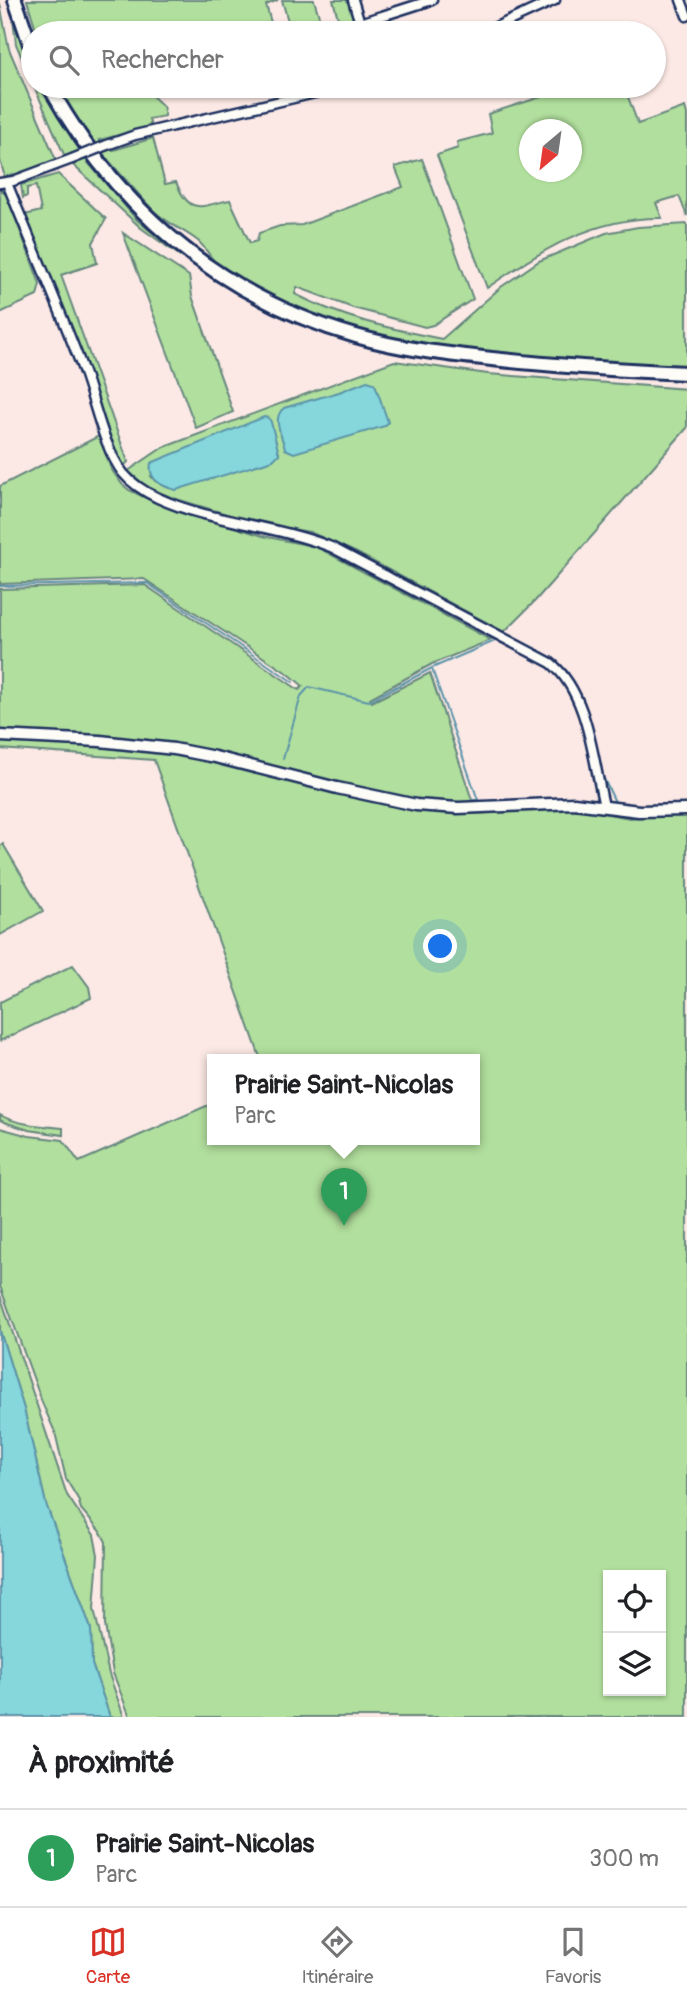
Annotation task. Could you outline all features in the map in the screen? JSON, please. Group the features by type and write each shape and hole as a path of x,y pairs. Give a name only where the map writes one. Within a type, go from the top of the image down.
{"main road":[{"path":"15,0 22,21"},
{"path":"56,98 85,146 106,174 138,208 195,258 251,293 283,309 357,336 442,353 577,368 687,373"}],"street":[{"path":"353,0 359,21"},
{"path":"366,21 432,0"},
{"path":"509,21 555,0"},
{"path":"681,0 687,16"},
{"path":"294,98 135,135 4,183 83,370 110,447 122,472 134,484 158,498 268,531 306,537 331,547 551,663 568,681 588,729 604,806"},
{"path":"0,736 100,741 174,750 215,757 416,805 458,808 550,802 639,811 687,810"}],"green space":[{"path":"27,0 278,0 266,5 271,21 33,21"},
{"path":"282,0 314,0 320,21 288,21"},
{"path":"333,0 348,0 354,21 339,21"},
{"path":"0,4 9,49 21,77 21,98 30,98 56,160 30,171 3,177 0,160"},
{"path":"13,19 21,39 21,56 16,44"},
{"path":"39,98 48,98 80,151 65,157"},
{"path":"65,98 154,98 163,106 165,116 149,119 151,127 99,140 109,150 114,150 153,138 165,184 176,182 186,200 197,206 230,200 250,243 257,241 259,233 280,226 302,225 403,187 395,167 422,159 473,299 433,325 425,327 353,308 297,287 295,294 367,322 442,339 501,287 539,261 606,233 638,227 687,224 687,366 578,361 464,351 354,329 302,312 222,269 198,241 154,211 106,158 72,112"},
{"path":"538,98 628,98 638,124 685,107 687,216 679,196 656,203 662,218 614,223 569,238 487,288 437,155 458,148 457,142 492,133 488,114"},
{"path":"85,159 137,220 183,258 141,228 72,164"},
{"path":"58,174 106,219 93,243 97,263 61,275 128,462 124,466 25,215 41,211 36,186 27,188 27,196 23,198 21,185"},
{"path":"0,189 7,195 40,284 37,296 0,313"},
{"path":"123,233 189,276 192,296 233,412 196,428"},
{"path":"394,361 488,374 687,389 687,428 535,601 504,632 357,553 310,532 260,524 173,498 147,487 128,471 162,448","holes":["269,418 279,454 169,488 151,476"]},
{"path":"99,436 111,469 129,490 154,502 263,536 317,547 491,640 432,664 370,698 372,702 430,673 472,800 466,804 418,801 345,787 222,755 0,733 0,589 145,585 299,690 303,686 144,579 0,584 0,486"},
{"path":"0,742 175,753 415,809 470,814 575,808 630,818 687,813 687,1717 130,1717 113,1673 105,1625 106,1542 81,1509 66,1479 55,1432 0,1286 0,1128 29,1136 63,1140 79,1162 207,1106 207,1145 480,1145 480,1054 259,1054 154,760 0,749"},
{"path":"3,844 43,911 0,935 0,846"},
{"path":"73,965 89,987 91,998 0,1041 0,1002"},
{"path":"0,1115 22,1123 63,1128 63,1135 29,1130 0,1120"},
{"path":"0,1295 67,1495 94,1535 98,1555 94,1609 109,1674 124,1717 110,1717 92,1664 91,1629 46,1504 24,1409 0,1331"}],"water":[{"path":"367,381 374,383 376,387 388,422 385,426 294,453 285,449 278,422 280,412 284,408"},
{"path":"264,417 271,422 279,454 273,460 176,490 154,478 151,463"},
{"path":"0,1331 24,1409 46,1504 91,1629 92,1664 110,1717 0,1717"}],"waterway":[{"path":"317,537 324,540"},
{"path":"342,548 430,595"},
{"path":"0,586 147,583 293,682"},
{"path":"283,759 301,696 309,687 369,701 432,668 495,641"},
{"path":"554,661 567,671 574,686"},
{"path":"432,669 478,800 472,800"},
{"path":"592,730 603,777 616,804"},
{"path":"653,806 687,804"}],"place":[{"name":"Prairie Saint-Nicolas","path":"344,1226"}]}
